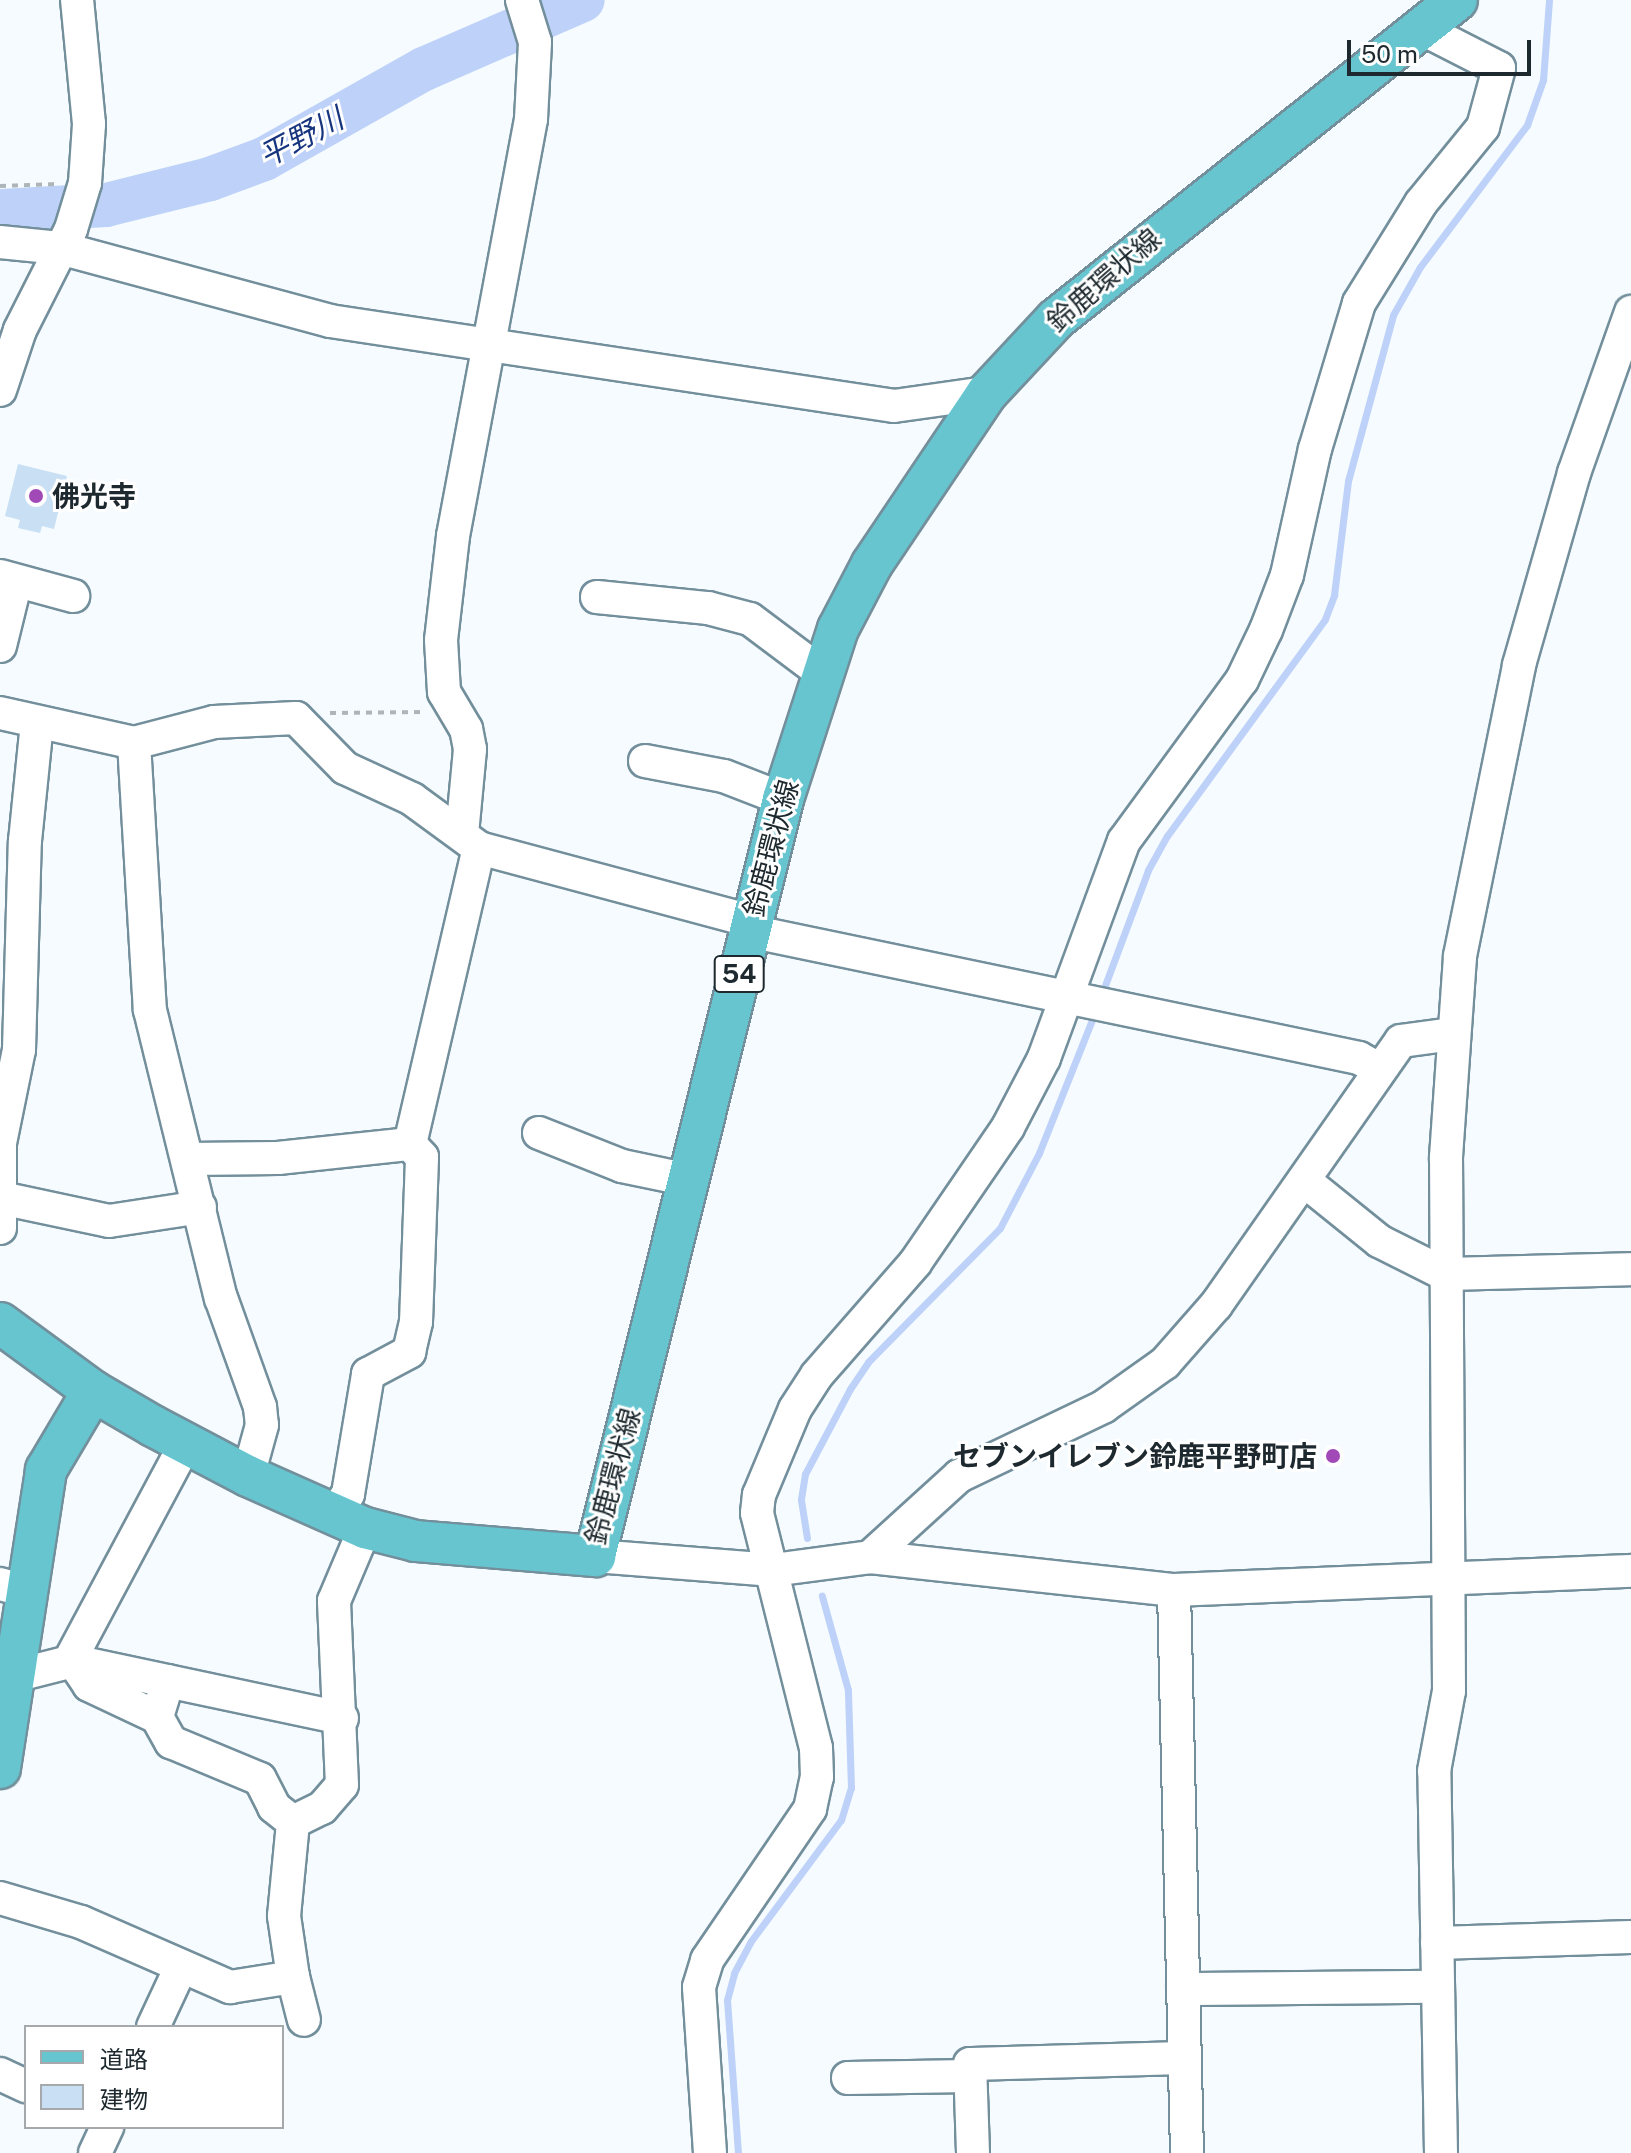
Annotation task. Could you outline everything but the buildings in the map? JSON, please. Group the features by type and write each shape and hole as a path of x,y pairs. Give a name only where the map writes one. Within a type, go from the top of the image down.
{"main road":[{"name":"鈴鹿環状線","path":"0,1323 93,1391 248,1476 350,1520 416,1541 595,1556 783,799 822,673 872,564 987,393 1056,319 1143,244 1457,0"},
{"path":"1,1764 14,1676 13,1587 46,1470 93,1391"}],"street":[{"path":"0,390 20,330 66,238 85,183 89,124 77,0"},
{"path":"410,1144 470,841 470,749 466,729 453,713 444,692 441,640 453,536 531,119 535,42 522,0"},
{"path":"710,2153 699,1987 707,1960 810,1809 817,1777 816,1748 757,1513 767,1472 795,1409 834,1354 915,1263 1008,1127 1071,1000 1135,820 1242,680 1266,630 1287,575 1315,449 1359,303 1421,203 1483,127 1499,68 1421,28"},
{"path":"0,242 66,238 291,313 488,344 894,406 987,393"},
{"path":"1441,2153 1434,1771 1449,1691 1445,1274 1453,1034 1460,956 1483,826 1519,665 1574,473 1631,312"},
{"path":"0,646 8,578 73,596"},
{"path":"597,597 708,608 750,619 822,673"},
{"path":"0,713 134,743 214,722 296,718 345,768 412,799 470,841 750,926 1071,1000 1359,1058 1379,1069"},
{"path":"37,723 11,962 19,1050 0,1145 1,1213 109,1221 200,1207"},
{"path":"134,743 150,1010 221,1298 260,1407 262,1425 248,1476"},
{"path":"645,761 724,776 783,799"},
{"path":"870,1557 959,1476 1103,1407 1165,1363 1216,1305 1306,1182 1379,1069 1401,1041 1453,1034"},
{"path":"539,1133 622,1166 689,1180"},
{"path":"188,1159 278,1158 410,1144"},
{"path":"293,1822 322,1808 342,1785 342,1718 334,1601 350,1520 348,1494 368,1374 409,1352 416,1322 422,1157 410,1144"},
{"path":"1306,1182 1379,1241 1445,1274 1631,1269"},
{"path":"72,1661 186,1443"},
{"path":"595,1556 773,1570 870,1557 1174,1590 1449,1581 1631,1571"},
{"path":"1174,1590 1187,2153"},
{"path":"14,1676 72,1661 342,1718"},
{"path":"72,1661 89,1685 157,1717 171,1742 260,1779 274,1807 293,1822"},
{"path":"157,1717 168,1681"},
{"path":"293,1822 284,1916 293,1977 304,2020"},
{"path":"0,1898 58,1914 230,1987 293,1977"},
{"path":"1437,1943 1631,1937"},
{"path":"154,2025 181,1967"},
{"path":"1183,1989 1420,1987"},
{"path":"973,2153 970,2064 1184,2058"},
{"path":"0,2074 24,2085"},
{"path":"848,2078 970,2076"},
{"path":"95,2153 106,2129"}],"path":[{"path":"0,186 85,183"},
{"path":"296,718 356,709 453,713"}],"waterway":[{"name":"平野川","path":"0,211 106,205 210,179 264,159 424,69 583,0"},
{"path":"1101,996 1148,870 1167,836 1325,619 1334,595 1348,481 1393,315 1420,267 1527,125 1543,80 1549,0"},
{"path":"807,1538 801,1499 805,1474 850,1389 868,1362 1000,1228 1039,1153 1095,1012"},
{"path":"738,2153 727,2000 734,1973 751,1941 841,1820 851,1788 848,1690 822,1596"}],"place":[{"name":"佛光寺","path":"36,496"},
{"name":"セブンイレブン鈴鹿平野町店","path":"1333,1456"}]}
